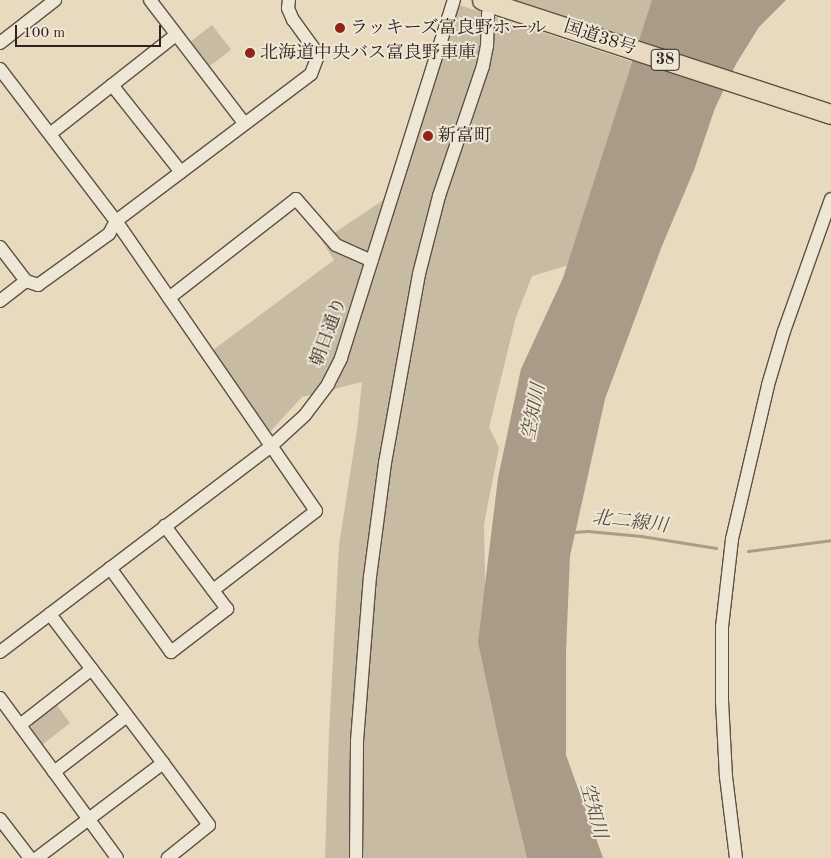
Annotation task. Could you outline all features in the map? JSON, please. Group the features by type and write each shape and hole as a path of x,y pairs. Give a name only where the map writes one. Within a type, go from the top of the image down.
{"highway":[{"name":"国道38号","path":"491,2 831,114"}],"street":[{"path":"0,43 55,0"},
{"path":"150,0 244,123"},
{"path":"0,247 26,281 38,285 109,234 116,221 311,74 315,68 317,58 315,50 293,20 288,8 289,0"},
{"name":"朝日通り","path":"0,652 270,447 305,415 328,384 342,358 454,0"},
{"path":"356,858 357,741 370,577 385,463 419,274 439,196 483,66 488,46 488,14 491,2"},
{"path":"50,134 176,34"},
{"path":"0,69 116,221 270,447 316,511 213,590"},
{"path":"112,85 181,172"},
{"path":"169,298 296,199 336,246 372,261"},
{"path":"736,858 728,798 722,701 722,627 732,539 768,384 784,330 831,199"},
{"path":"0,301 26,281"},
{"path":"110,568 171,652 227,609 165,526"},
{"path":"50,614 209,825 168,858"},
{"path":"20,725 92,669"},
{"path":"0,698 118,858"},
{"path":"54,772 128,716"},
{"path":"37,858 163,763"},
{"path":"0,819 30,858"}],"shaded area":[{"path":"510,0 661,0 648,47"},
{"path":"453,3 642,65 573,264 532,276 516,317 489,427 499,448 484,524 486,628 533,858 325,858 329,734 339,545 357,430 362,382 302,397 269,433 213,350 334,260 322,241 394,193"},
{"path":"212,25 231,49 210,66 191,42"},
{"path":"56,704 70,723 42,745 31,732 32,724"}],"water":[{"name":"空知川","path":"652,0 786,0 759,27 736,64 715,108 694,170 662,246 605,399 570,556 566,651 566,755 603,858 527,858 478,642 498,478 521,369 563,278"}],"waterway":[{"name":"北二線川","path":"573,532 588,531 641,536 716,548"},
{"name":"北二線川","path":"748,551 831,540"}],"place":[{"name":"ラッキーズ富良野ホール","path":"340,28"},
{"name":"北海道中央バス富良野車庫","path":"250,53"},
{"name":"新富町","path":"428,136"}]}
